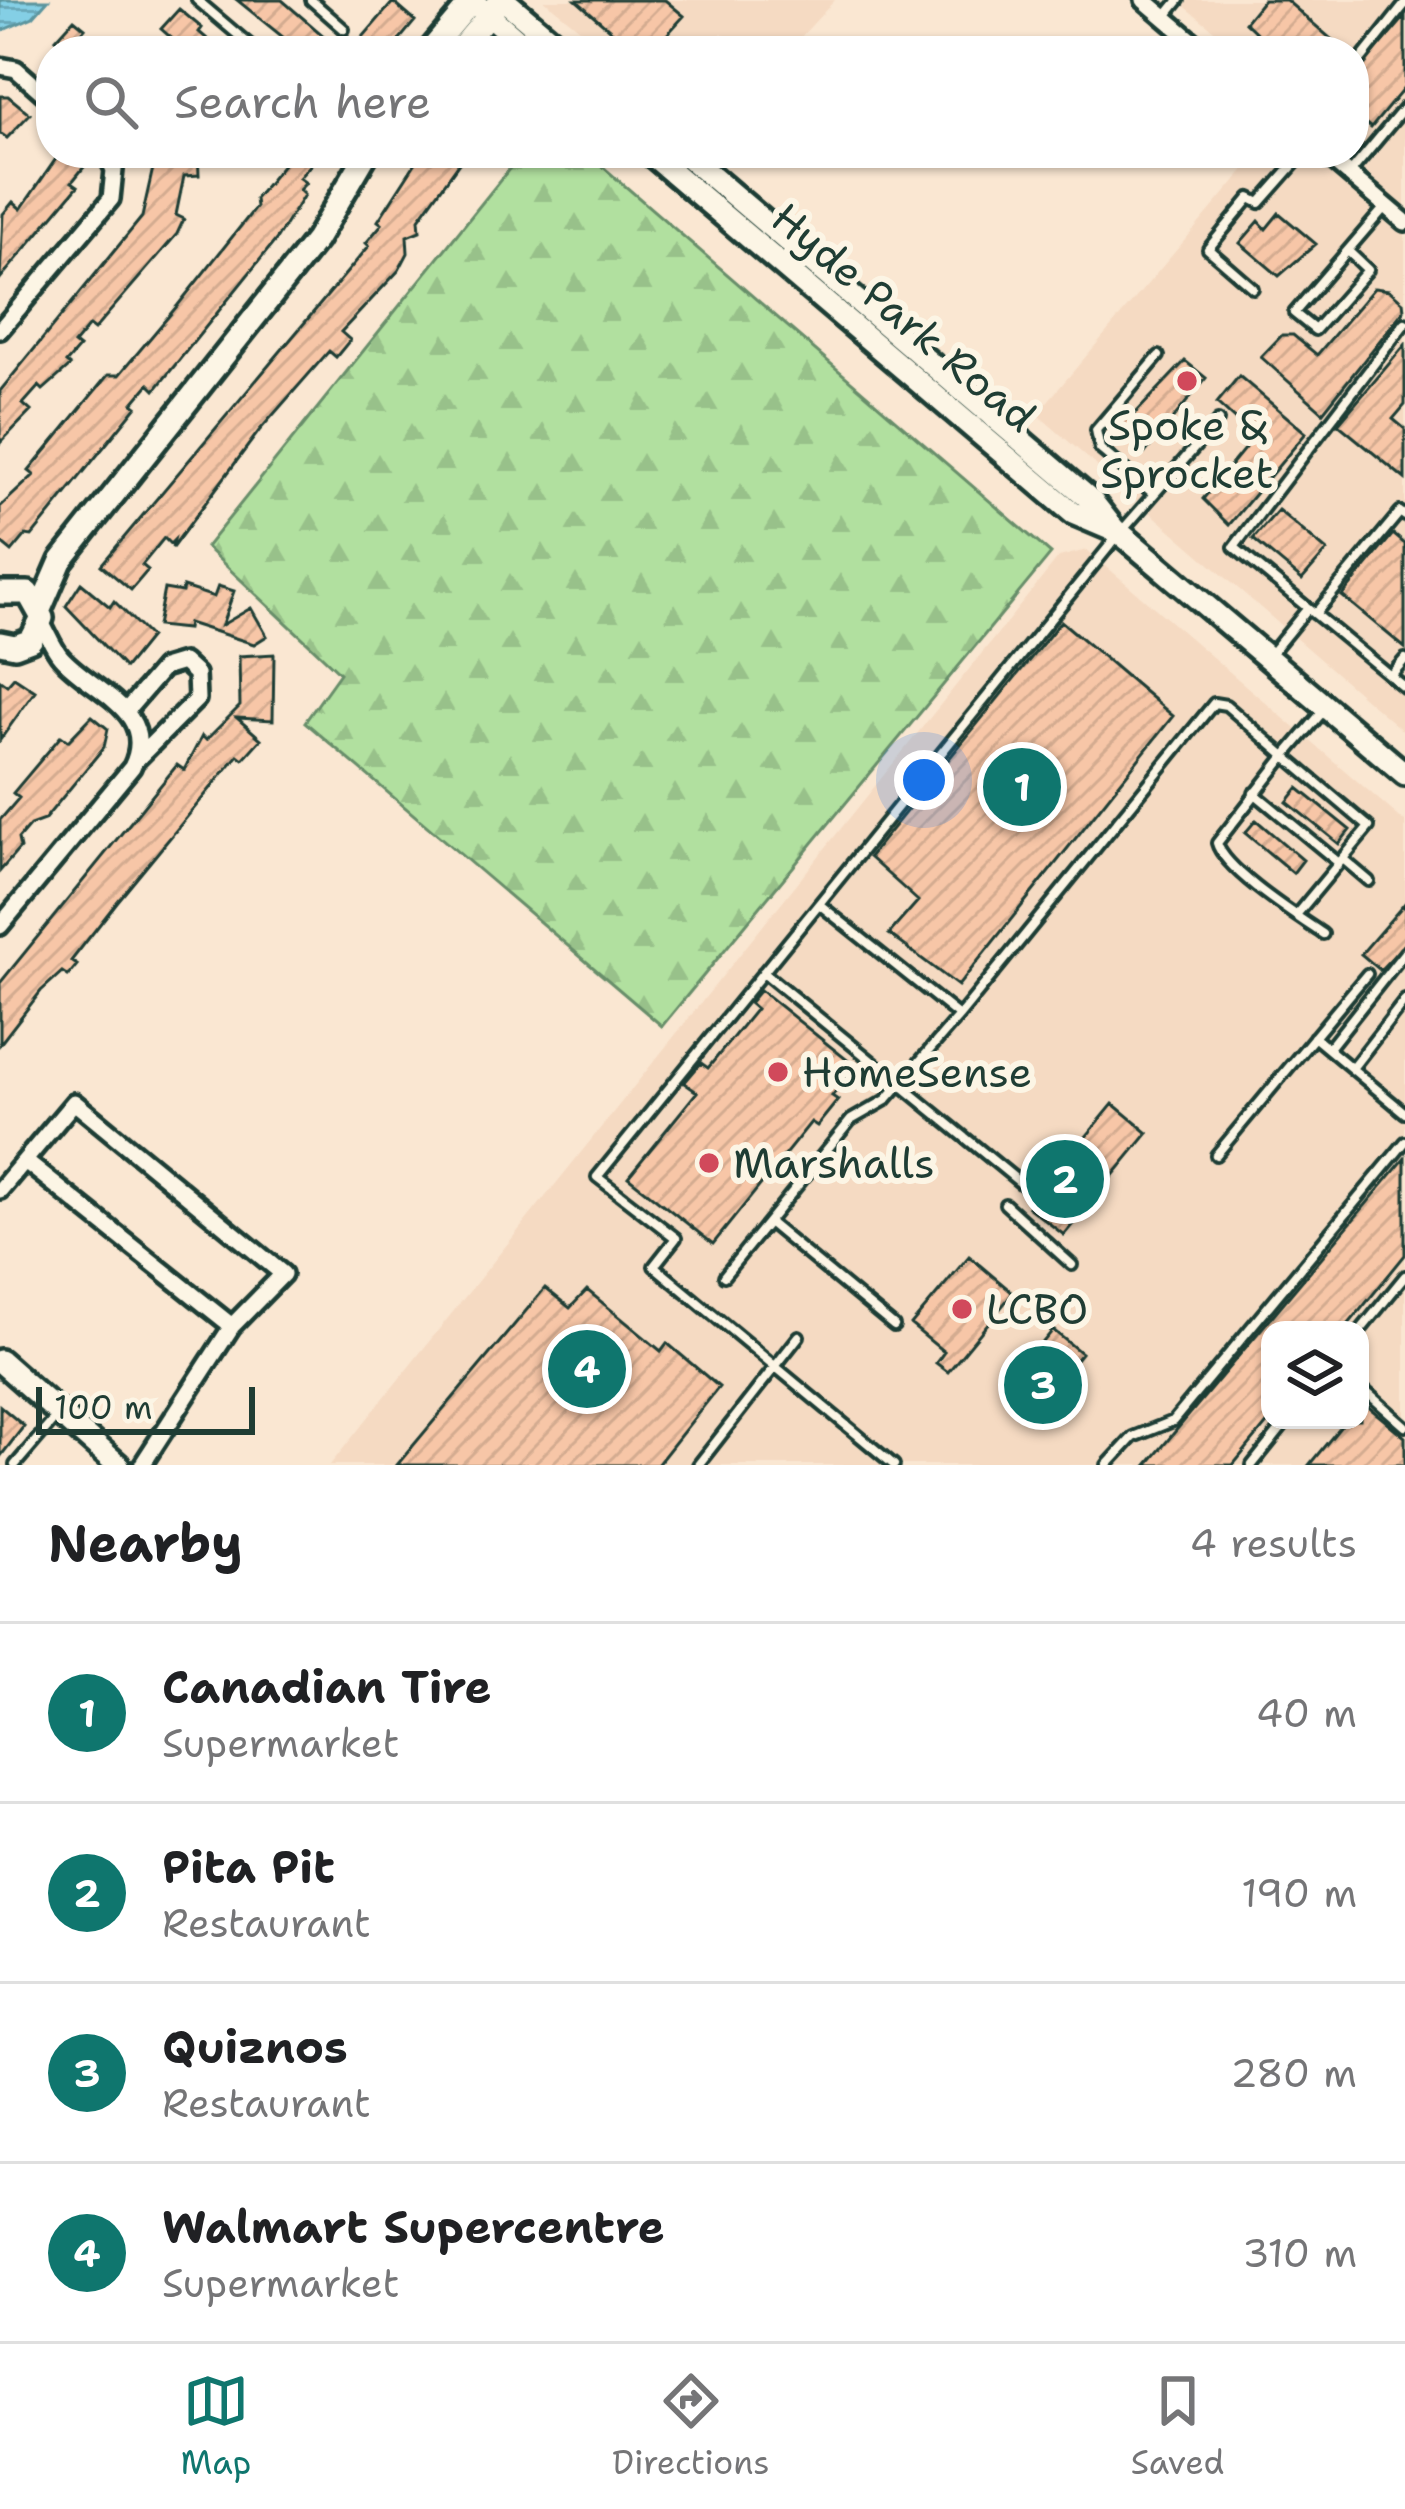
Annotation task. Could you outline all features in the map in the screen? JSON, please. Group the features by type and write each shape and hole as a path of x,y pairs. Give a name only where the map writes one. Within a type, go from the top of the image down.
{"main road":[{"path":"447,36 485,3"},
{"path":"466,36 485,3"},
{"path":"485,3 516,36"},
{"path":"485,3 539,36"},
{"path":"7,645 41,615 61,561 316,240 358,168"},
{"name":"Hyde Park Road","path":"668,168 1073,512 1117,532"},
{"name":"Hyde Park Road","path":"702,168 1092,501 1117,532 1405,774"},
{"path":"41,615 6,590 61,561"},
{"path":"0,1361 118,1465"}],"street":[{"path":"1148,1 1187,36"},
{"path":"0,66 16,69 36,87"},
{"path":"0,330 111,199 113,168"},
{"path":"1342,168 1405,222"},
{"path":"41,615 61,657 126,711 140,729 136,761"},
{"path":"7,645 61,657"},
{"path":"0,926 136,761 197,699 196,674 183,662 170,664 126,711"},
{"path":"0,1190 74,1102 283,1274 232,1326 142,1465"},
{"path":"25,1161 232,1326"}],"lane":[{"path":"197,0 239,36"},
{"path":"311,0 344,28"},
{"path":"1165,17 1179,0"},
{"path":"1369,49 1405,4"},
{"path":"1369,150 1405,107"},
{"path":"1253,288 1208,249 1250,198 1260,203 1291,168"},
{"path":"1349,174 1354,168"},
{"path":"1348,252 1368,270 1316,330 1294,314 1386,206"},
{"path":"1405,323 1234,547 1405,688"},
{"path":"1154,494 1100,449 1096,430 1159,356"},
{"path":"894,1465 654,1266 676,1238 597,1177 1117,532 1218,421"},
{"path":"1268,658 1400,512 1405,516"},
{"path":"1390,676 1405,659"},
{"path":"724,1276 851,1120 873,1110 899,1085 959,1016 1214,703 1226,705 1369,827 1296,915"},
{"path":"1323,934 1220,853 1219,836 1326,708"},
{"path":"1254,793 1369,881"},
{"path":"819,904 959,1016"},
{"path":"1329,1048 1405,952"},
{"path":"763,972 1023,1185"},
{"path":"1216,1155 1366,974"},
{"path":"1353,1067 1405,1000"},
{"path":"1314,1037 1405,1113"},
{"path":"1107,1465 1133,1437 1173,1421 1405,1142"},
{"path":"1005,1204 1072,1265"},
{"path":"768,1222 894,1326"},
{"path":"1368,1321 1405,1276"},
{"path":"698,1465 799,1336"},
{"path":"1369,1394 1405,1426"},
{"path":"15,1465 59,1414"},
{"path":"1252,1465 1281,1429"}],"shaded area":[{"path":"544,0 835,0 802,36 588,36"},
{"path":"1177,0 1405,0 1405,733 1037,414 1246,168 1369,168 1369,36 1221,36"},
{"path":"1087,550 1405,822 1405,1465 330,1465 1059,557"}],"green space":[{"path":"510,168 604,168 1051,554 662,1026 305,722 340,673 206,547"}],"water":[{"path":"0,0 48,0 33,17 1,31"}],"building":[{"path":"237,0 282,0 324,36 281,36"},
{"path":"576,0 665,0 684,16 666,36 617,36"},
{"path":"1263,0 1286,0 1328,36 1260,36 1245,22"},
{"path":"393,2 415,21 402,36 364,36"},
{"path":"179,9 202,28 199,32 204,36 169,36 161,29"},
{"path":"1405,17 1405,87 1371,128 1369,126 1369,59"},
{"path":"74,19 85,28 80,36 59,36"},
{"path":"0,96 8,96 30,114 7,138 0,133"},
{"path":"50,168 83,168 72,182 78,186 0,279 3,214 13,202 21,209"},
{"path":"153,168 199,168 199,175 184,176 176,215 184,219 177,234 94,330 89,326 74,344 79,348 66,363 70,366 43,390 39,386 23,404 31,411 0,443 0,391 142,217"},
{"path":"280,168 308,168 299,178 306,183 299,190 304,195 276,240 155,390 149,384 133,403 137,406 32,536 26,535 12,552 0,542 0,507 34,475 29,471 108,375 119,375 178,305 256,207 255,199"},
{"path":"412,168 456,168 419,219 420,231 407,236 408,253 399,270 341,332 350,340 336,357 329,351 259,431 172,548 174,540 170,544 164,538 142,565 148,570 131,590 101,565 369,246 366,243 382,224 378,221"},
{"path":"1279,213 1316,244 1279,276 1240,243 1259,221 1266,229"},
{"path":"1374,288 1389,290 1403,302 1404,310 1323,412 1261,357 1282,335 1293,335 1317,355"},
{"path":"1405,345 1405,405 1393,419 1405,429 1405,479 1338,424"},
{"path":"1185,361 1206,378 1145,453 1112,424 1126,408 1134,415"},
{"path":"1239,376 1306,433 1229,525 1203,499 1254,437 1217,403"},
{"path":"1278,510 1327,551 1302,580 1253,539"},
{"path":"1393,534 1405,544 1405,648 1342,596"},
{"path":"81,583 110,607 114,601 150,637 125,668 66,606"},
{"path":"218,586 234,591 222,625 251,608 267,636 254,644 188,623 187,629 157,626 164,589 182,592 183,587 214,597"},
{"path":"1061,621 1173,716 958,986 889,934 918,901 869,857"},
{"path":"274,654 273,720 237,718 261,739 243,759 238,755 117,902 71,961 77,965 68,976 62,972 41,991 0,1044 0,983 177,765 184,770 202,736 206,740 240,706 239,656"},
{"path":"14,677 35,691 0,740 0,680 7,685"},
{"path":"92,716 108,729 104,747 44,820 30,825 18,839 20,848 0,871 0,820 19,798 13,793 61,736 68,741"},
{"path":"1298,788 1350,830 1339,844 1287,802"},
{"path":"1256,820 1303,860 1293,873 1245,833"},
{"path":"1405,903 1405,944 1380,970 1361,954"},
{"path":"760,990 856,1067 832,1096 838,1100 817,1126 811,1122 713,1244 628,1177 697,1092 684,1083 701,1063 708,1068 756,1009 749,1003"},
{"path":"1113,1104 1148,1133 1064,1235 1028,1207"},
{"path":"1405,1158 1405,1255 1351,1321 1268,1321"},
{"name":"LCBO","path":"969,1256 1013,1293 948,1372 936,1363 944,1352 911,1325"},
{"path":"545,1288 570,1308 587,1290 661,1351 667,1343 719,1387 657,1465 397,1465"},
{"path":"1261,1329 1263,1429 1233,1465 1147,1465"},
{"path":"1053,1330 1081,1353 1033,1413 1008,1393 1014,1386 1009,1383"},
{"path":"0,1406 24,1426 0,1457"},
{"path":"1369,1407 1405,1437 1405,1465 1309,1465 1339,1429 1369,1429"}],"place":[{"name":"Spoke & Sprocket","path":"1187,381"},
{"name":"Canadian Tire","path":"1022,787"},
{"name":"HomeSense","path":"778,1072"},
{"name":"Marshalls","path":"709,1163"},
{"name":"Pita Pit","path":"1065,1179"},
{"name":"LCBO","path":"962,1309"},
{"name":"Walmart Supercentre","path":"587,1369"},
{"name":"Quiznos","path":"1043,1385"}]}
